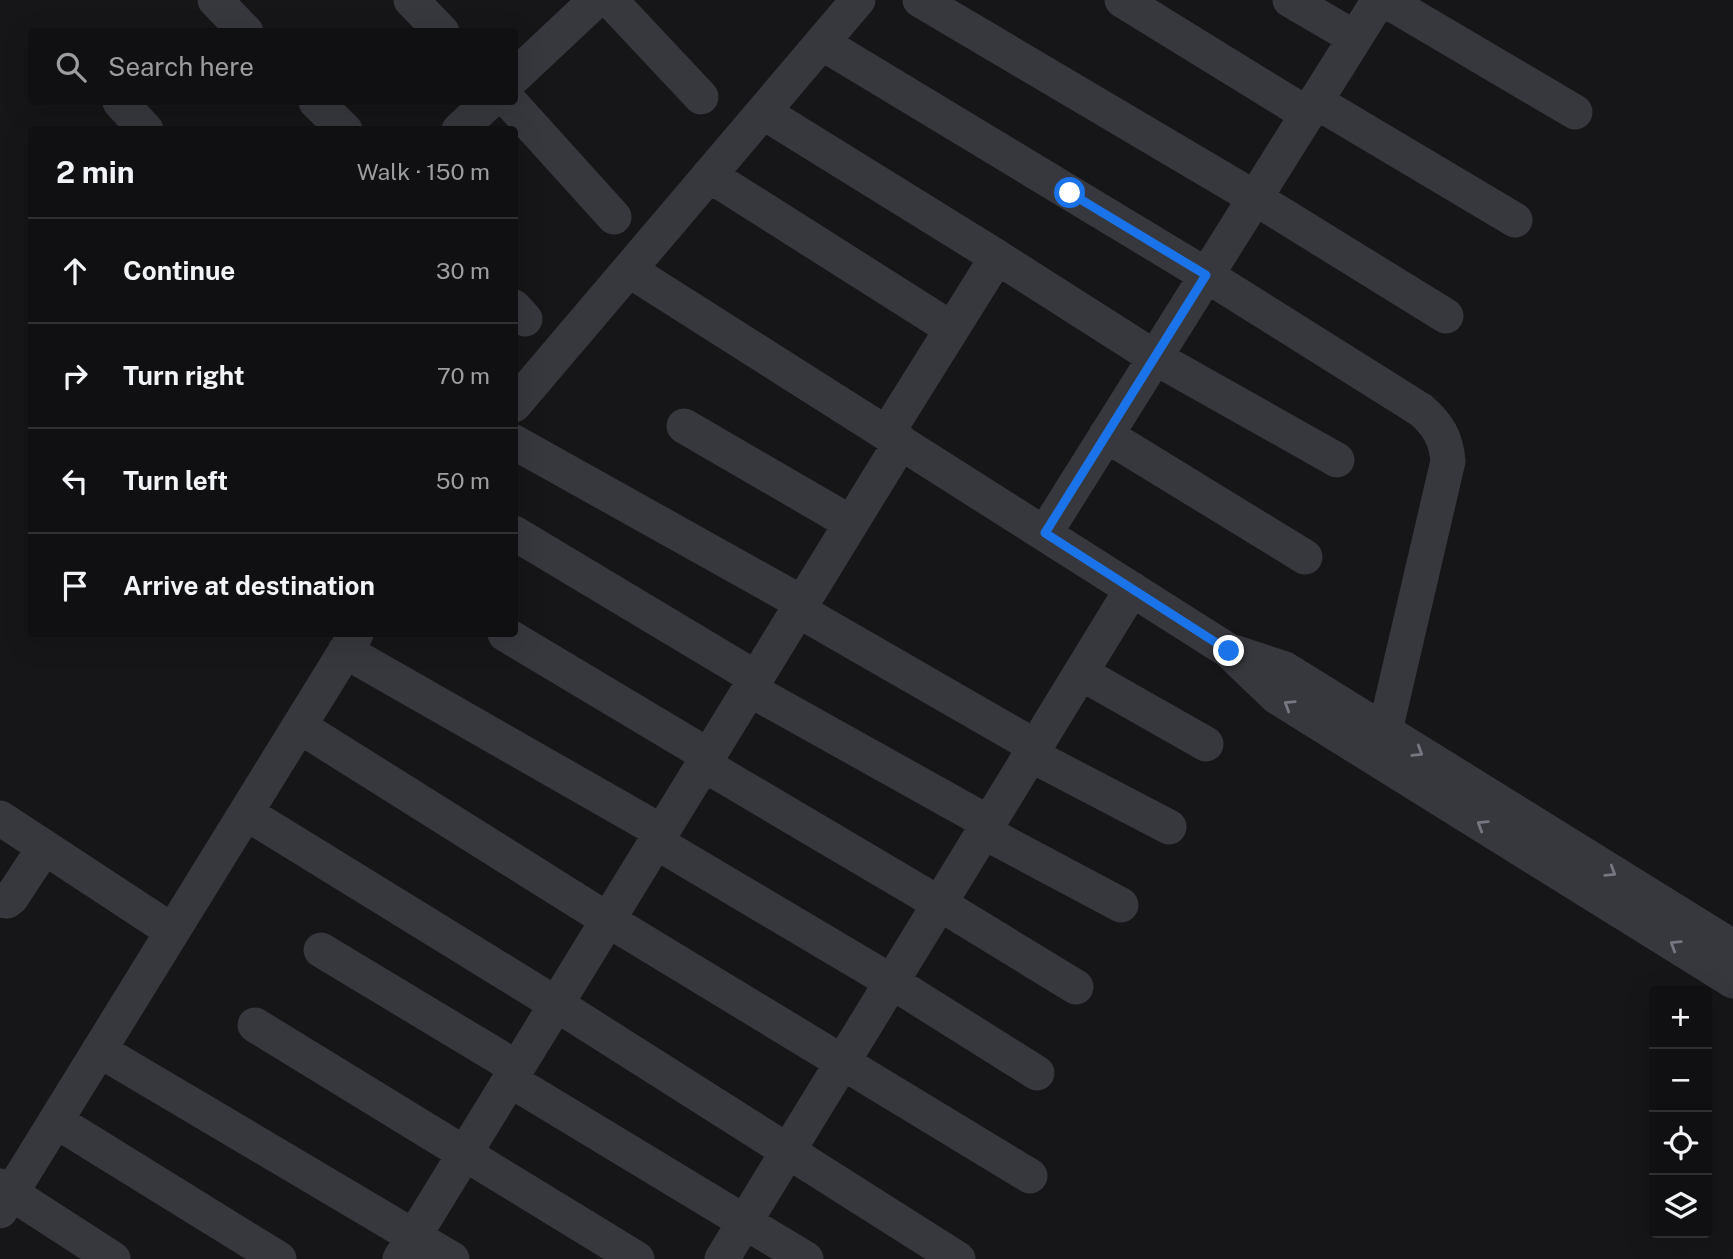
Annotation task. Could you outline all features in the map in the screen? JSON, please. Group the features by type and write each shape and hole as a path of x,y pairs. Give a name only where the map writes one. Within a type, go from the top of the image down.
{"street":[{"path":"215,0 242,28"},
{"path":"411,0 438,28"},
{"path":"518,73 596,0"},
{"path":"610,0 701,97"},
{"path":"518,400 858,0"},
{"path":"920,0 1255,198 1446,316"},
{"path":"1122,0 1515,220"},
{"path":"1290,0 1355,38"},
{"path":"1045,533 1379,0"},
{"path":"1385,0 1575,112"},
{"path":"822,43 1206,275 1421,410 1436,424 1446,444 1448,461 1385,731"},
{"path":"123,105 142,126"},
{"path":"319,105 341,126"},
{"path":"463,126 486,105"},
{"path":"513,105 614,217"},
{"path":"763,112 1154,357 1337,460"},
{"path":"709,175 952,329"},
{"path":"407,1247 851,523 952,329 997,257"},
{"path":"629,270 1229,651 1277,697 1733,981"},
{"path":"684,426 851,523"},
{"path":"1106,435 1305,557"},
{"path":"518,444 800,606 1034,751 1169,827"},
{"path":"518,536 986,827 1121,905"},
{"path":"722,1259 1132,589"},
{"path":"510,637 1076,987"},
{"path":"113,1259 4,1197 56,1121 351,642 1037,1073"},
{"path":"1229,651 1285,669 1733,947"},
{"path":"1081,673 1206,744"},
{"path":"299,726 608,920 1030,1175"},
{"path":"246,813 556,1004 958,1259"},
{"path":"0,818 172,931"},
{"path":"0,900 7,901 11,898 44,848"},
{"path":"321,950 806,1259"},
{"path":"255,1025 637,1259"},
{"path":"99,1050 407,1247 452,1259"},
{"path":"56,1121 279,1259"}],"route":[{"path":"1070,193 1206,275 1045,533 1229,651"}]}
